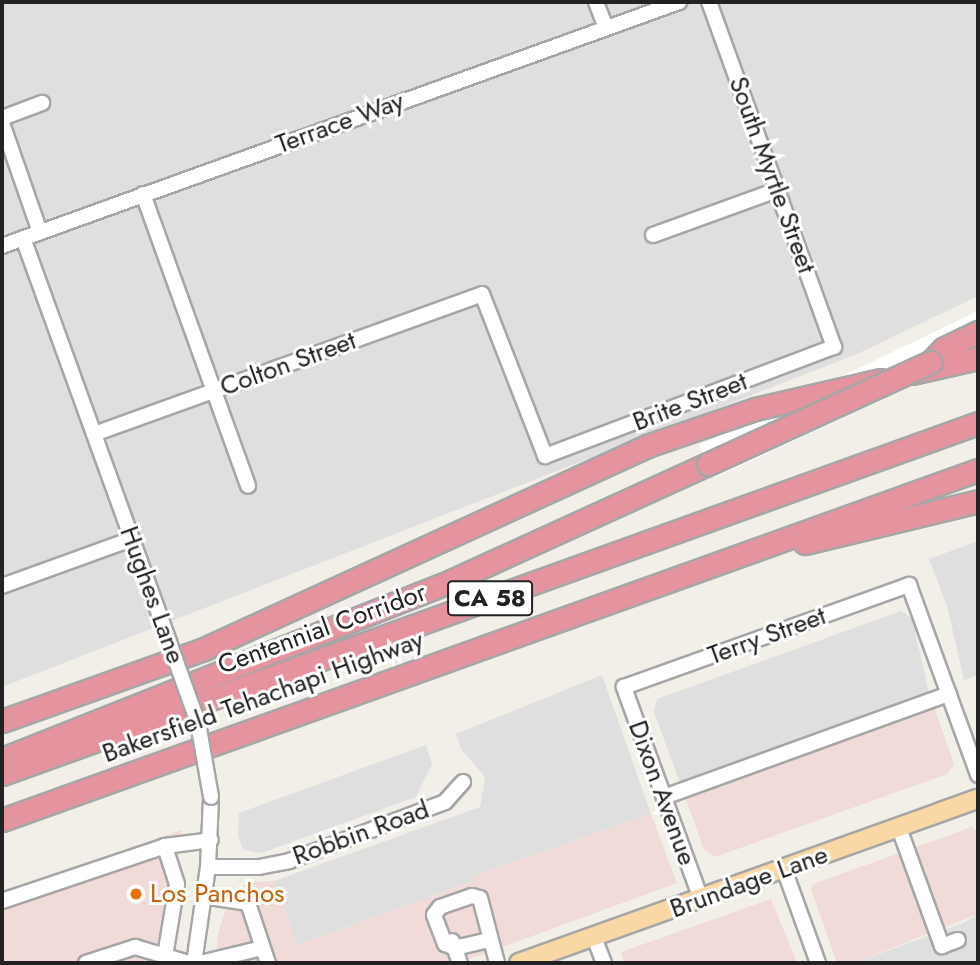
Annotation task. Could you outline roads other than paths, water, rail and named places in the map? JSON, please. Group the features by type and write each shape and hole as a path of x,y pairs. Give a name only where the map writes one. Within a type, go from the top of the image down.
{"highway":[{"path":"931,362 943,349 978,332"},
{"path":"2,759 451,581 978,343"},
{"path":"2,721 204,649 647,446 755,409 978,358"},
{"name":"Centennial Corridor","path":"2,774 978,423"},
{"name":"Bakersfield Tehachapi Highway","path":"2,820 978,470"},
{"path":"697,569 978,500"}],"main road":[{"name":"Brundage Lane","path":"519,963 978,800"}],"street":[{"path":"596,2 606,29"},
{"name":"Terrace Way","path":"2,246 679,2"},
{"name":"South Myrtle Street","path":"709,2 834,347"},
{"path":"40,232 2,120 42,103"},
{"path":"653,234 777,190"},
{"path":"143,194 248,486"},
{"name":"Hughes Lane","path":"23,238 198,723 211,797 211,840 191,963"},
{"name":"Colton Street","path":"94,434 482,294 545,456"},
{"name":"Brite Street","path":"545,456 834,347"},
{"path":"2,586 132,539"},
{"name":"Terry Street","path":"624,687 909,585 949,694"},
{"name":"Dixon Avenue","path":"624,687 701,899"},
{"path":"664,797 949,694 978,775"},
{"name":"Robbin Road","path":"208,867 259,867 289,861 445,802 463,782"},
{"path":"899,828 942,946 958,940"},
{"path":"2,901 165,846 211,840"},
{"path":"165,846 177,884 165,956"},
{"path":"784,869 817,963"},
{"path":"203,896 248,903 268,963"},
{"path":"460,963 440,907 472,896 480,898 493,932 489,940 497,963"},
{"path":"594,937 604,963"},
{"path":"455,948 489,940"},
{"path":"86,963 135,947 191,963"},
{"path":"200,963 262,948"}],"place":[{"name":"Los Panchos","path":"136,894"}]}
